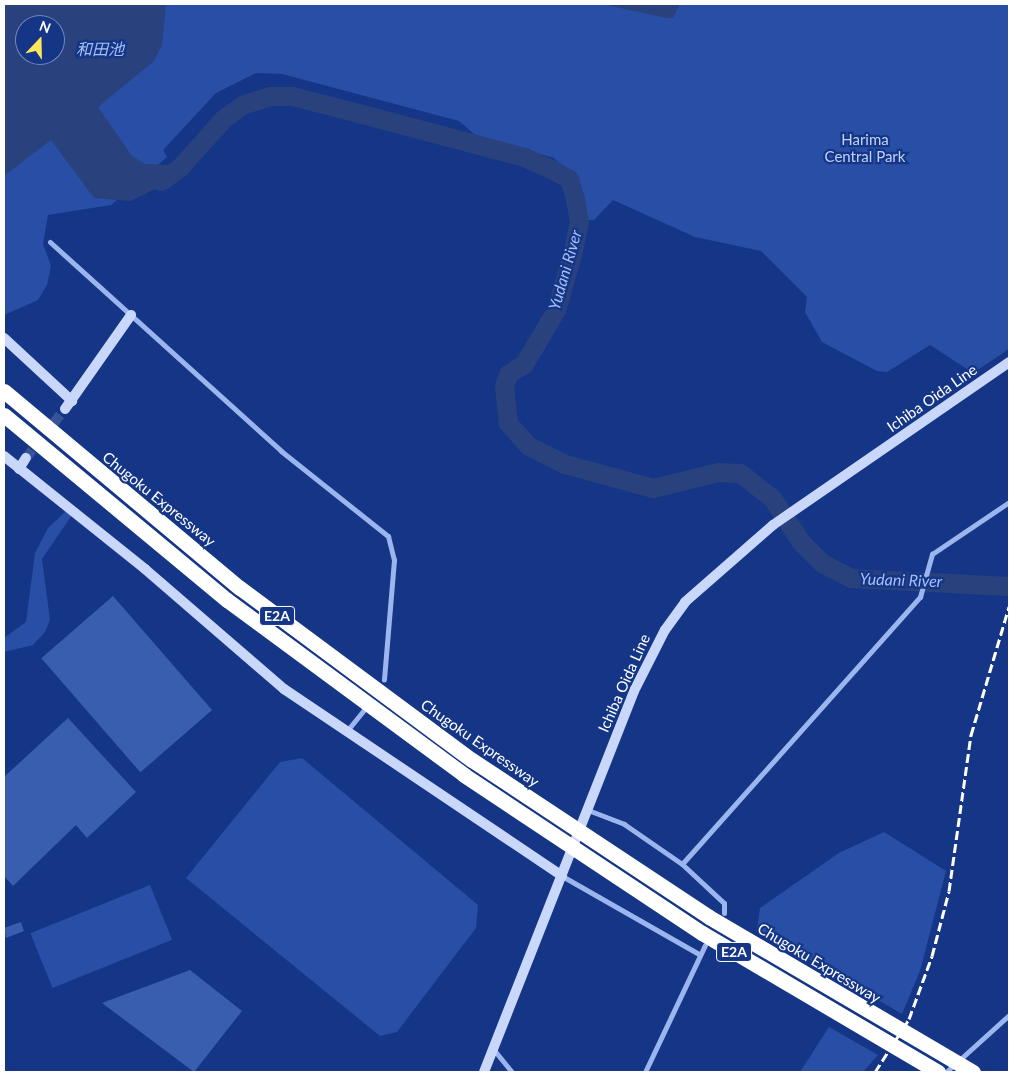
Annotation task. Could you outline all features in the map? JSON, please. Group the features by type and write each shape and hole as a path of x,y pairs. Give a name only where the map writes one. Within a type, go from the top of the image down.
{"highway":[{"name":"Chugoku Expressway","path":"4,391 240,588 357,678 598,845 890,1025 973,1072"},
{"name":"E2A","path":"4,415 235,606 554,838 588,861 881,1040 938,1072"}],"main road":[{"path":"4,338 69,405 131,316"},
{"name":"Ichiba Oida Line","path":"484,1072 634,690 665,630 711,576 773,525 1009,362"},
{"path":"4,456 145,569 284,689 345,732 562,876"},
{"path":"19,468 26,458"}],"street":[{"path":"50,242 281,451 388,536 394,560 384,680"},
{"path":"682,864 923,590 926,563 932,554 1009,502"},
{"path":"345,732 364,710"},
{"path":"588,810 624,824 682,864 724,903 724,913"},
{"path":"562,876 699,954"},
{"path":"646,1072 699,954 705,946"},
{"path":"946,1072 1009,1015"},
{"path":"494,1050 512,1072"}],"green space":[{"name":"Harima Central Park","path":"4,4 1009,4 1009,349 973,373 930,345 887,372 877,371 822,342 805,312 807,297 761,251 695,237 613,200 594,220 587,220 581,186 554,158 475,135 459,121 282,74 256,73 216,93 163,150 167,157 111,205 48,215 43,244 51,266 47,285 38,300 4,315"},
{"path":"66,511 72,515 42,559 50,620 45,632 33,645 4,652 4,638 26,622 35,553 48,528"},
{"path":"302,758 478,905 476,928 397,1032 380,1036 186,878 280,762"},
{"path":"884,832 946,871 920,971 902,1014 757,929 760,908 839,853"},
{"path":"150,885 172,940 52,988 30,933"},
{"path":"829,1027 878,1055 863,1072 800,1072"}],"water":[{"name":"和田池","path":"4,4 166,4 162,45 153,62 98,107 132,156 145,164 168,165 191,150 173,180 131,201 94,198 51,140 4,176"},
{"path":"602,4 680,4 673,18 666,18"}],"building":[{"path":"113,596 212,710 140,772 41,658"},
{"path":"68,718 136,792 87,838 76,825 13,886 4,876 4,777"},
{"path":"21,922 24,931 6,938 4,928"},
{"path":"190,970 242,1011 194,1072 102,1003"}],"waterway":[{"name":"Yudani River","path":"161,181 180,167 223,119 242,105 269,96 292,96 366,115 524,157 553,170 569,179 579,222 556,310 524,364 508,374 504,386 508,423 529,446 565,464 653,488 718,472 740,473 772,498 801,542 822,563 851,578 1009,586"}],"tunnel":[{"path":"26,458 65,409"}],"railway":[{"path":"875,1072 909,1019 932,956 949,891 971,735 1009,607"}]}
